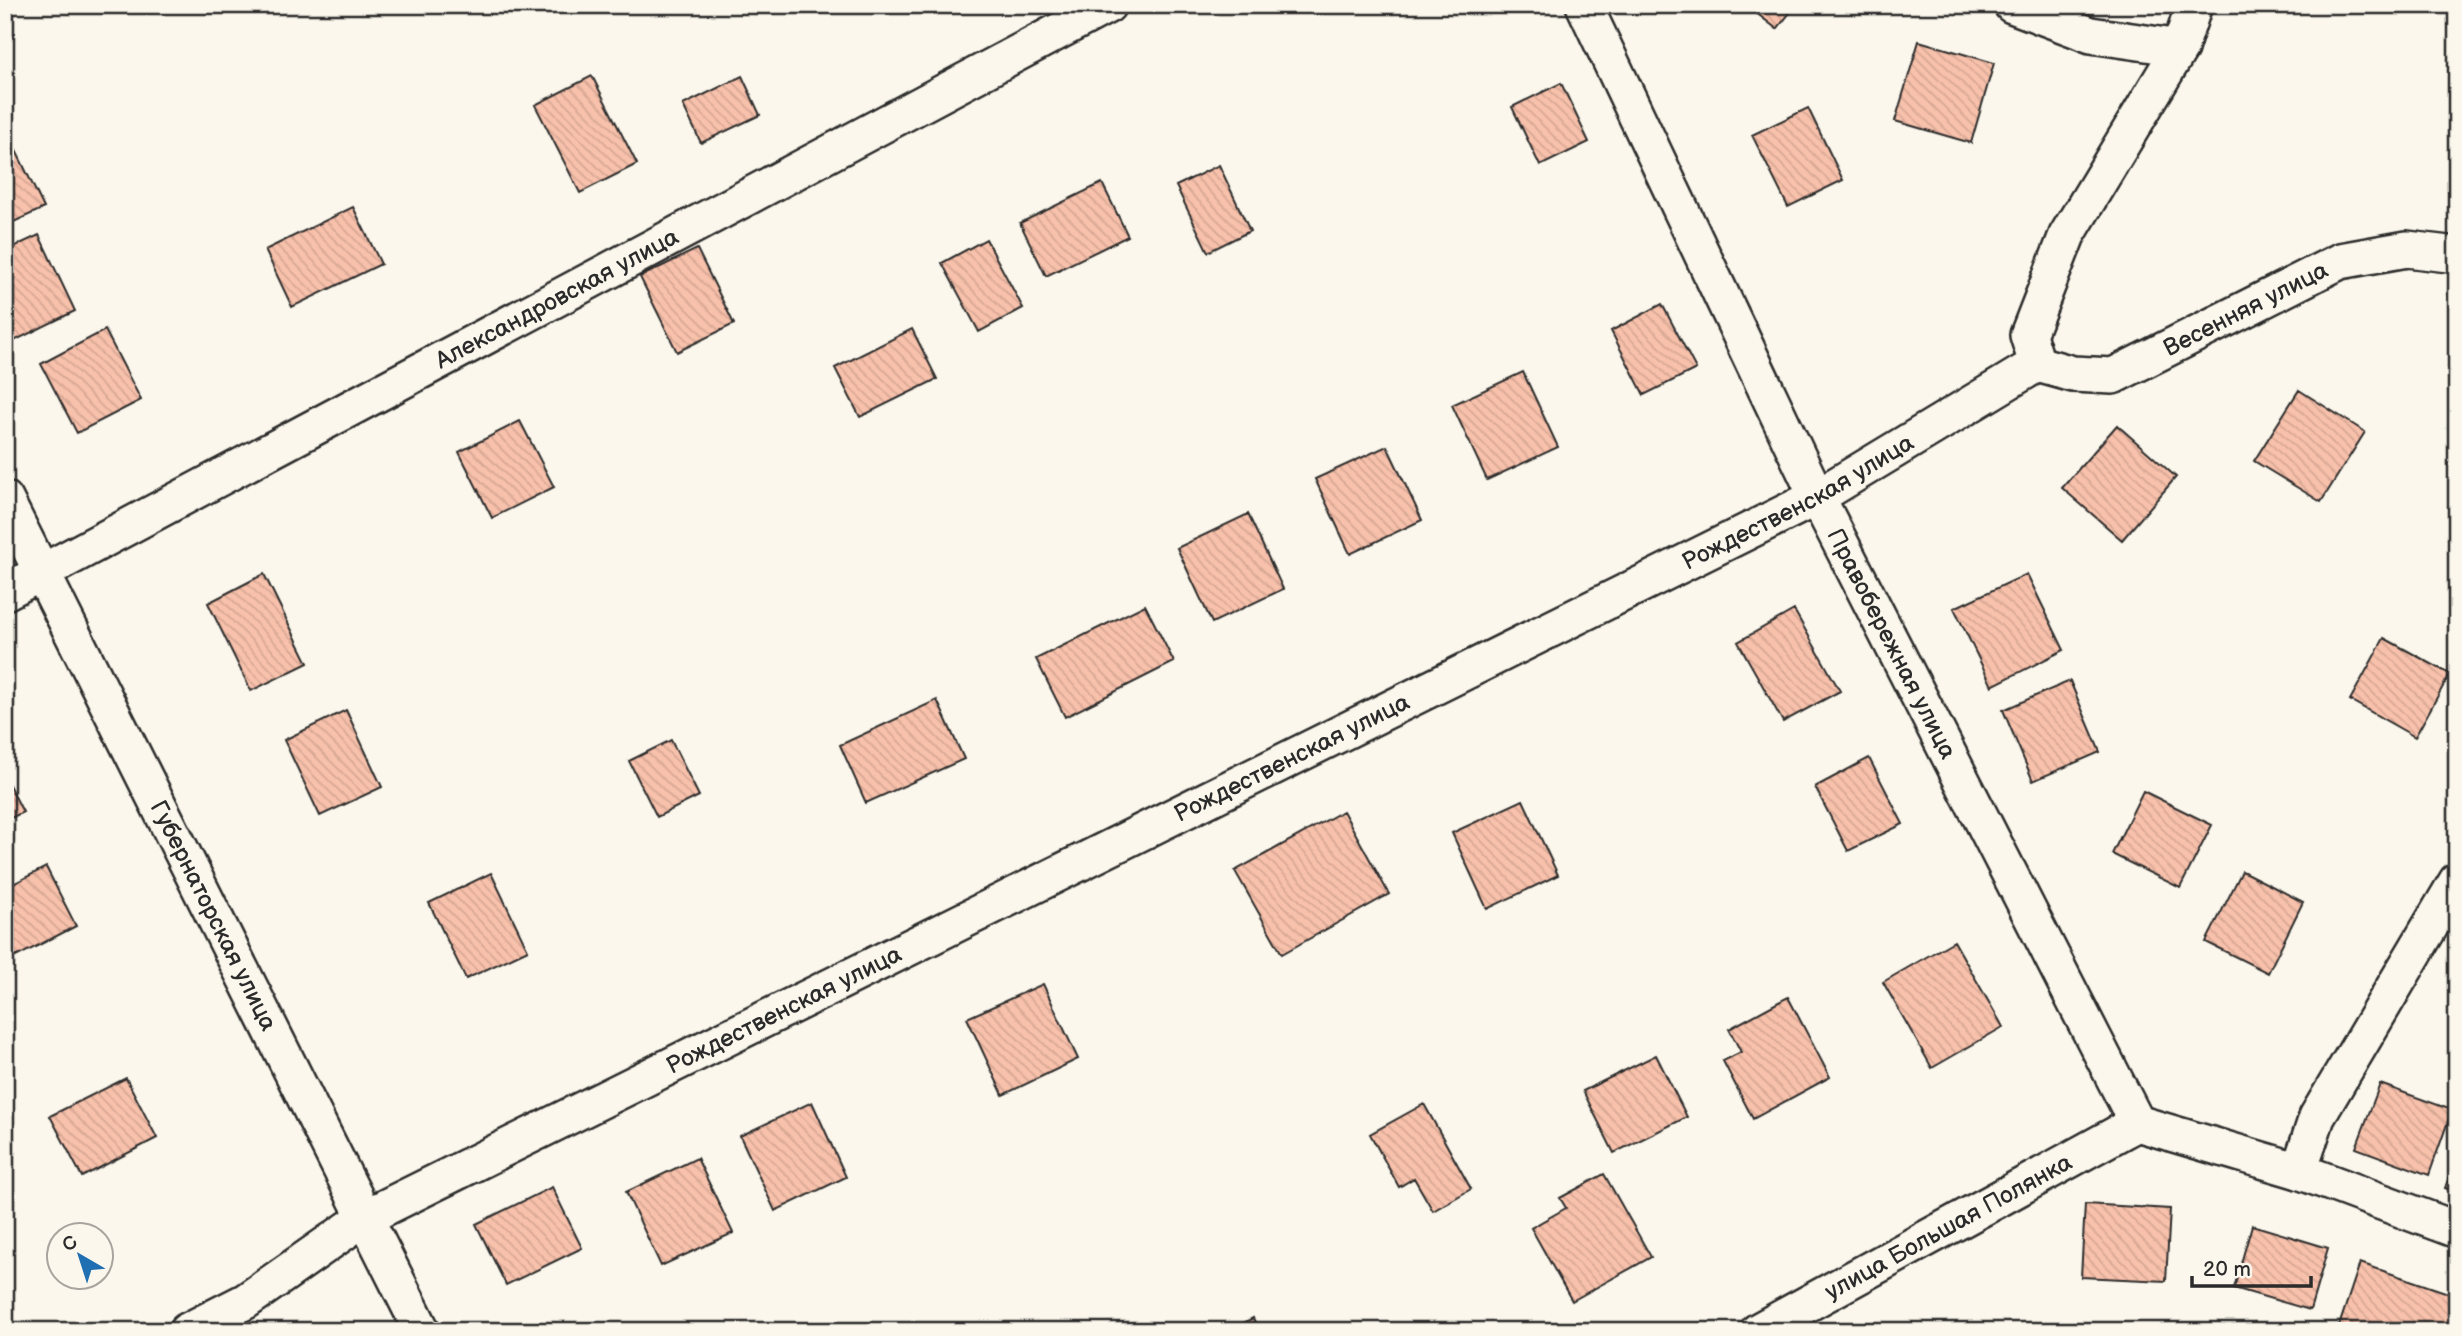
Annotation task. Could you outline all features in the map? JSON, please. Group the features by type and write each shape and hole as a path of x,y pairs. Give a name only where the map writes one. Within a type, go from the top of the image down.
{"street":[{"name":"Александровская улица","path":"5,592 1108,5"},
{"name":"Правобережная улица","path":"1584,5 1817,497 2137,1124"},
{"path":"2012,5 2091,35 2180,48"},
{"path":"2037,364 2028,335 2067,235 2180,48 2193,5"},
{"name":"Весенняя улица","path":"2037,364 2073,374 2113,376 2340,261 2407,249 2457,255"},
{"name":"Рождественская улица","path":"187,1331 246,1301 364,1218 1817,497 2037,364"},
{"name":"Губернаторская улица","path":"5,499 422,1331"},
{"path":"2299,1171 2317,1117 2457,881"},
{"path":"2137,1124 2299,1171 2457,1230"},
{"name":"улица Большая Полянка","path":"1758,1331 2137,1124"}],"building":[{"path":"1753,5 1796,5 1777,29 1751,9"},
{"path":"1919,41 1994,63 1971,143 1895,121"},
{"path":"592,76 637,164 580,193 535,105"},
{"path":"742,76 760,115 701,143 683,105"},
{"path":"1561,83 1589,142 1540,166 1512,107"},
{"path":"1808,108 1843,180 1788,207 1752,135"},
{"path":"7,132 44,208 5,226 5,133"},
{"path":"1219,165 1250,231 1208,252 1176,186"},
{"path":"1102,183 1128,236 1046,276 1020,223"},
{"path":"353,207 381,264 292,307 265,250"},
{"path":"39,235 75,311 14,341 5,324 5,251"},
{"path":"986,239 1023,308 979,332 942,263"},
{"path":"697,249 734,324 677,352 640,277"},
{"path":"1662,304 1696,369 1644,395 1611,331"},
{"path":"912,329 937,379 860,417 835,368"},
{"path":"105,330 141,400 77,433 41,364"},
{"path":"1523,372 1558,447 1487,480 1452,405"},
{"path":"2299,390 2365,432 2321,502 2254,461"},
{"path":"520,421 554,487 492,518 459,452"},
{"path":"2117,425 2176,477 2122,540 2062,488"},
{"path":"1387,446 1422,520 1350,554 1315,479"},
{"path":"1248,514 1283,589 1212,623 1177,548"},
{"path":"264,574 308,663 251,691 208,603"},
{"path":"2027,574 2064,650 1992,686 1954,608"},
{"path":"1145,605 1174,662 1065,717 1036,659"},
{"path":"1794,610 1840,691 1783,722 1738,642"},
{"path":"2384,638 2450,674 2415,737 2350,700"},
{"path":"2070,681 2100,752 2033,781 2003,710"},
{"path":"937,700 964,759 866,803 840,745"},
{"path":"346,710 382,787 320,816 284,740"},
{"path":"671,740 699,796 657,817 629,761"},
{"path":"1869,758 1903,824 1848,851 1815,787"},
{"path":"5,777 23,812 5,821"},
{"path":"2143,791 2212,825 2180,888 2112,854"},
{"path":"1523,800 1558,875 1487,909 1452,833"},
{"path":"1343,811 1389,894 1282,954 1235,871"},
{"path":"46,867 76,926 16,957 5,935 5,888"},
{"path":"2242,871 2303,902 2268,973 2206,942"},
{"path":"491,873 528,950 466,979 429,903"},
{"path":"1954,941 2003,1027 1932,1068 1883,982"},
{"path":"1043,984 1078,1059 1003,1095 967,1018"},
{"path":"1788,997 1830,1077 1753,1119 1723,1061 1741,1052 1729,1029"},
{"path":"1656,1055 1687,1117 1614,1153 1583,1091"},
{"path":"126,1078 157,1138 82,1177 50,1116"},
{"path":"2380,1084 2452,1110 2429,1175 2356,1148"},
{"path":"812,1102 846,1177 775,1211 740,1136"},
{"path":"1424,1104 1471,1189 1433,1211 1414,1178 1399,1187 1370,1134"},
{"path":"2457,1153 2457,1192 2445,1188"},
{"path":"697,1158 733,1233 661,1266 626,1192"},
{"path":"1604,1174 1651,1257 1572,1301 1531,1228 1566,1208 1560,1198"},
{"path":"552,1187 582,1248 506,1285 476,1224"},
{"path":"2085,1204 2170,1209 2166,1281 2081,1277"},
{"path":"2252,1225 2328,1248 2310,1310 2234,1288"},
{"path":"2360,1263 2457,1296 2457,1331 2353,1331 2339,1326"},
{"path":"1253,1318 1259,1331 1229,1331"}]}
